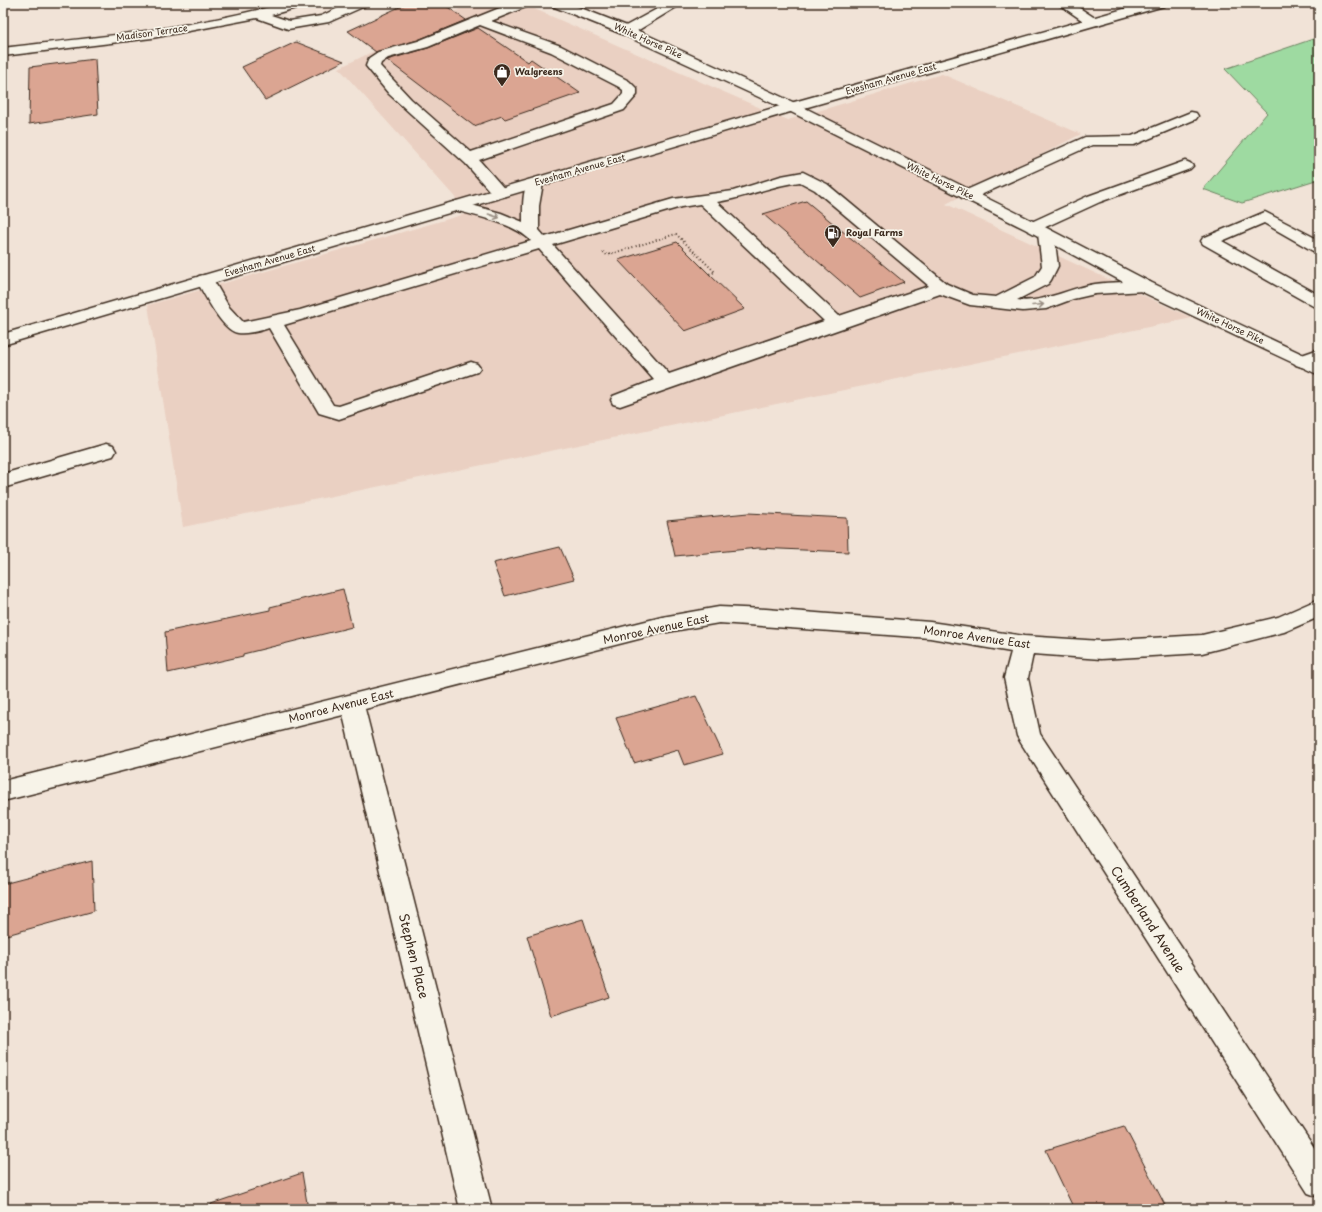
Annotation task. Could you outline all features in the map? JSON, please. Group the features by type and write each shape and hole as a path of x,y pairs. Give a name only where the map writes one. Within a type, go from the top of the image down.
{"main road":[{"name":"Madison Terrace","path":"3,52 155,33 260,15 298,3"},
{"path":"260,15 288,25 324,19 360,3"},
{"path":"500,193 468,158 442,136 384,81 373,66 374,61 383,55 423,44 523,3"},
{"name":"White Horse Pike","path":"557,3 627,31 792,107 1040,230 1144,286 1311,358 1319,369"},
{"path":"627,31 677,3"},
{"path":"1063,3 1094,22"},
{"name":"Evesham Avenue East","path":"3,340 792,107 1159,3"},
{"path":"468,158 619,107 630,95 630,88 624,84 556,49 480,20"},
{"path":"968,195 1090,140 1134,141 1191,116"},
{"path":"999,302 1042,280 1050,266 1040,230 1094,199 1185,166"},
{"path":"204,280 222,310 239,328 274,322 536,238 679,202 735,196 786,179 803,177 821,187 941,288 970,300 999,302 1023,306 1046,304 1068,295 1095,289 1144,286"},
{"path":"534,183 531,206 536,238"},
{"path":"704,199 836,323"},
{"path":"457,206 495,216 536,238 666,382"},
{"path":"1319,247 1265,217 1209,241 1319,302"},
{"path":"620,400 666,382 941,288"},
{"path":"274,322 326,409 339,413 471,368"},
{"path":"3,481 106,451"},
{"name":"Monroe Avenue East","path":"3,791 662,625 719,615 766,617 930,630 1024,645 1101,650 1202,644 1284,624 1319,606"},
{"name":"Cumberland Avenue","path":"1024,645 1016,678 1029,736 1319,1182"},
{"name":"Stephen Place","path":"352,703 476,1209"}],"shaded area":[{"path":"472,3 521,3 788,120 942,74 1081,134 946,204 1192,318 183,527 148,305 469,213 339,68"}],"green space":[{"path":"1319,37 1319,179 1242,203 1203,189 1267,113 1225,69"}],"building":[{"path":"408,3 442,3 466,20 418,40 376,52 348,31"},
{"name":"Walgreens","path":"478,28 528,62 531,59 580,93 505,119 502,116 474,126 387,60 428,48"},
{"path":"296,42 344,61 265,100 242,67"},
{"path":"95,59 98,114 29,124 30,67"},
{"name":"Royal Farms","path":"806,201 904,282 860,298 763,214"},
{"path":"677,242 745,309 685,331 618,260"},
{"path":"748,513 847,518 848,552 758,548 675,556 667,521"},
{"path":"560,547 574,579 505,596 493,563"},
{"path":"343,589 352,627 243,654 243,656 168,673 165,632 270,610 270,607"},
{"path":"696,696 723,754 684,765 678,750 634,763 616,718"},
{"path":"92,861 94,911 3,936 3,884"},
{"path":"583,919 609,997 551,1016 527,936"},
{"path":"1124,1126 1167,1209 1074,1209 1046,1150"},
{"path":"302,1173 308,1209 212,1209 211,1204"}],"place":[{"name":"Walgreens","path":"502,87"},
{"name":"Royal Farms","path":"833,248"}]}
